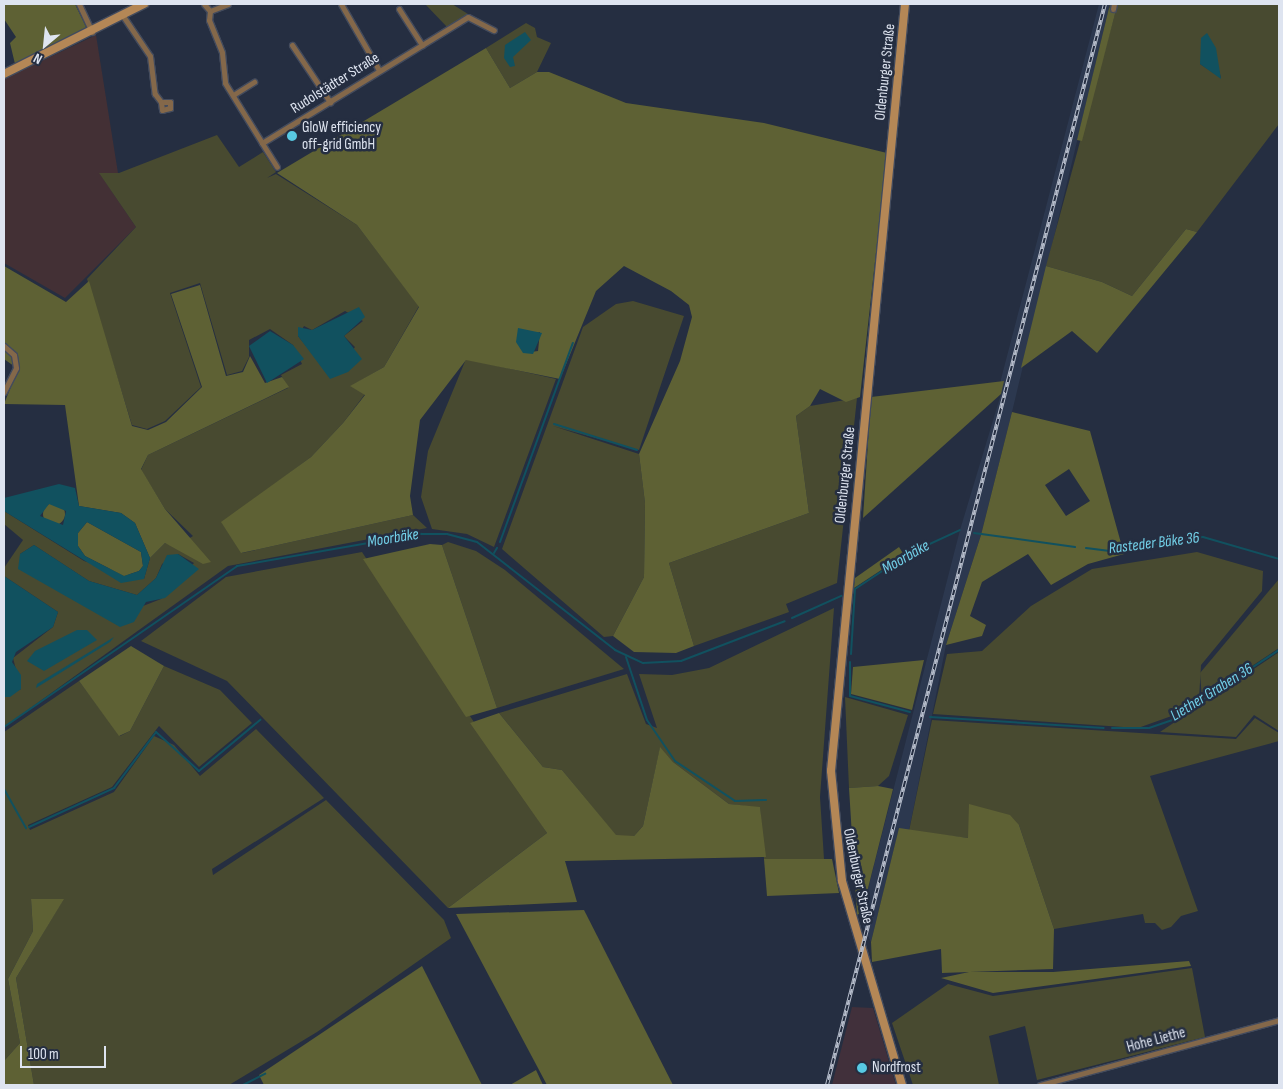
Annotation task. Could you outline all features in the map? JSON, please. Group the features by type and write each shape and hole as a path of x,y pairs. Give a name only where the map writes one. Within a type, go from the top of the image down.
{"street":[{"path":"79,4 92,32"},
{"path":"4,74 92,32 144,4"},
{"path":"204,4 210,10"},
{"path":"210,10 228,4"},
{"path":"341,4 379,70"},
{"name":"Oldenburger Straße","path":"902,1085 859,946 837,857 831,771 905,4"},
{"path":"399,9 422,45"},
{"path":"210,10 208,20 222,53 225,83 277,167"},
{"path":"123,16 150,56 160,102"},
{"name":"Rudolstädter Straße","path":"262,143 468,17 494,30"},
{"path":"292,45 330,102"},
{"path":"233,95 254,82"},
{"path":"4,346 14,355 16,368 4,392"},
{"name":"Hohe Liethe","path":"1040,1085 1279,1020"}],"shaded area":[{"path":"4,4 75,4 87,29 15,64 10,43 16,37 4,19"},
{"path":"425,4 452,4 468,14 448,28"},
{"path":"1099,4 1110,4 1012,412 981,535 946,645 909,831 899,829 871,942 861,922 862,912 960,530 1001,394 1001,379"},
{"path":"1110,4 1279,4 1279,124 1197,232 1186,229 1132,296 1102,282 1046,266 1116,10 1109,8","holes":["1216,48 1216,60 1221,78 1200,64"]},
{"path":"1109,8 1116,10 1082,141 1077,140"},
{"path":"526,23 535,28 537,37 551,43 537,72 510,88 486,48"},
{"path":"525,32 531,40 513,57 515,66 510,67 504,58 505,45"},
{"path":"1207,33 1216,48 1221,79 1200,64 1201,38"},
{"path":"96,35 118,173 100,174 136,227 65,298 4,263 4,79"},
{"path":"486,48 510,88 537,72 549,72 626,103 764,123 887,153 860,397 846,402 820,389 810,406 796,416 809,513 669,563 694,646 676,653 634,652 613,636 644,577 645,503 639,454 680,361 692,317 689,305 671,291 624,266 596,291 560,379 466,360 420,420 410,496 413,515 241,553 221,522 311,457 343,423 365,395 350,386 384,367 419,307 357,225 277,173","holes":["540,332 538,351 523,353 534,334"]},
{"path":"217,135 239,167 263,152 276,172 267,178 276,174 357,225 419,306 384,367 351,386 365,394 343,423 311,457 222,523 242,553 413,515 427,528 228,566 4,727 4,697 21,689 13,658 53,627 58,612 4,576 4,568 23,540 4,524 4,511 84,561 144,579 150,558 165,543 175,547 193,536 165,509 141,470 148,455 288,388 281,375 302,364 293,345 270,329 249,340 249,357 242,371 227,375 200,283 170,293 201,387 165,421 147,429 132,425 87,279 136,227 99,173 119,173","holes":["345,311 363,321 344,336 355,347 336,374 327,372 298,336 304,326 312,330","34,545 89,581 137,595 156,578 162,564 178,554 194,563 161,599 143,606 20,554"]},
{"path":"1186,229 1197,232 1097,353 1072,331 1021,368 1046,266 1102,282 1132,296"},
{"path":"4,266 66,302 89,281 132,426 148,430 166,422 202,387 171,294 200,285 226,376 243,372 250,356 265,383 282,377 289,387 148,455 141,469 165,509 211,562 203,564 165,543 150,558 135,523 121,513 79,506 65,405 4,404 18,369 4,359"},
{"path":"633,301 684,316 639,450 553,426 639,454 645,503 644,577 613,636 604,637 502,549 583,327 616,304"},
{"path":"359,307 365,317 344,336 362,359 348,372 330,379 298,336 298,327 312,330"},
{"path":"518,328 542,333 533,354 523,353 516,342"},
{"path":"270,331 293,345 304,359 267,383 249,346"},
{"path":"466,359 556,379 494,547 467,534 432,529 421,497 428,451"},
{"path":"1004,381 1001,394 863,518 871,397"},
{"path":"857,398 837,583 786,604 789,612 694,646 669,563 809,513 796,416 810,406"},
{"path":"1012,412 1090,431 1124,554 1088,564 1051,585 1028,554 982,582 970,616 986,625 982,636 946,645 981,535","holes":["1069,469 1090,501 1066,516 1045,485"]},
{"path":"59,484 75,488 79,506 121,513 135,523 150,558 144,579 121,583 4,511 4,498","holes":["49,504 66,511 63,525 40,516","87,522 141,552 143,566 139,571 124,576 85,556 78,546 78,533"]},
{"path":"50,503 58,503 65,510 65,518 58,525 50,525 43,518 43,510"},
{"path":"87,522 141,552 143,566 139,571 124,576 85,556 78,546 78,533"},
{"path":"448,542 476,551 505,570 624,669 497,708 442,545"},
{"path":"430,544 442,545 497,708 466,717 363,559"},
{"path":"34,545 89,581 137,595 156,578 167,555 178,554 199,569 165,598 146,602 134,622 120,627 18,569 20,554"},
{"path":"899,547 904,555 854,588 855,578"},
{"path":"362,552 547,833 448,908 227,681 141,641 226,577"},
{"path":"1197,552 1263,571 1262,591 1201,665 1199,699 1180,713 1138,728 933,714 947,654 982,651 1031,606 1092,569"},
{"path":"4,576 58,612 53,627 16,652 12,662 21,675 21,689 10,697 4,697"},
{"path":"1279,579 1279,648 1202,699 1200,673"},
{"path":"834,608 820,797 824,859 764,859 760,808 729,804 673,762 660,748 643,826 634,836 616,836 562,770 543,767 499,713 627,674 646,724 657,728 639,674 672,675 709,668"},
{"path":"77,630 87,630 97,640 44,671 27,661 35,651"},
{"path":"114,637 110,642 36,688 37,684"},
{"path":"131,646 164,666 130,731 119,736 79,681"},
{"path":"1279,652 1279,731 1254,715 1236,737 1160,732"},
{"path":"924,660 912,710 851,694 853,667"},
{"path":"164,666 220,690 252,723 199,767 159,726 112,787 28,825 30,830 114,792 154,736 174,745 200,776 256,729 324,798 212,869 213,875 326,800 444,920 451,938 317,1032 229,1085 34,1085 16,978 63,900 31,899 33,931 8,979 20,1043 4,1061 4,732 79,681 120,736 130,731"},
{"path":"845,697 908,715 889,776 878,786 849,788"},
{"path":"499,713 543,767 562,770 616,835 634,836 643,826 660,747 673,762 729,804 760,807 766,857 565,861 577,902 448,908 547,833 470,723"},
{"path":"1255,718 1279,733 1279,741 1150,776 1198,911 1181,916 1171,927 1162,930 1155,923 1145,923 1143,914 1054,929 1019,825 968,838 909,831 932,720 1236,739"},
{"path":"878,786 893,789 862,912 857,915 849,788"},
{"path":"969,804 1010,815 1019,825 1054,929 1053,969 942,973 941,949 872,962 871,942 899,828 968,838"},
{"path":"764,859 832,859 839,893 767,896"},
{"path":"31,899 64,899 16,978 34,1085 4,1085 4,1061 20,1043 8,979 33,931"},
{"path":"584,910 673,1085 547,1085 456,914"},
{"path":"1189,961 1191,966 993,993 941,978 969,972 1053,972"},
{"path":"422,966 482,1085 264,1085 259,1075"},
{"path":"1192,968 1205,1037 1037,1080 1025,1026 989,1036 999,1085 913,1085 892,1023 948,984 993,996"},
{"path":"852,1007 873,1008 896,1085 832,1085"},
{"path":"536,1070 543,1085 510,1085"}],"waterway":[{"path":"500,542 573,343"},
{"path":"554,424 637,450"},
{"name":"Moorbäke","path":"851,654 855,589 908,554 960,530"},
{"name":"Rasteder Bäke 36","path":"974,533 1075,547"},
{"name":"Moorbäke","path":"4,727 237,566 421,534 447,534 477,542 615,650 643,663 681,661 785,621"},
{"name":"Rasteder Bäke 36","path":"1086,548 1110,551 1203,537 1279,559"},
{"path":"494,553 497,548"},
{"name":"Moorbäke","path":"792,618 841,596"},
{"name":"Liether Graben 36","path":"1112,728 1149,728 1172,720 1279,650"},
{"path":"626,657 647,720 675,761 735,801 766,800"},
{"path":"850,662 850,696 910,712"},
{"path":"930,717 1104,728"},
{"path":"29,827 114,788 156,732 199,771 260,720"},
{"path":"4,789 26,828"},
{"path":"243,1085 265,1074"}],"railway":[{"path":"827,1085 1105,4"}],"place":[{"name":"GloW efficiency off-grid GmbH","path":"292,136"},
{"name":"Nordfrost","path":"862,1068"}]}
